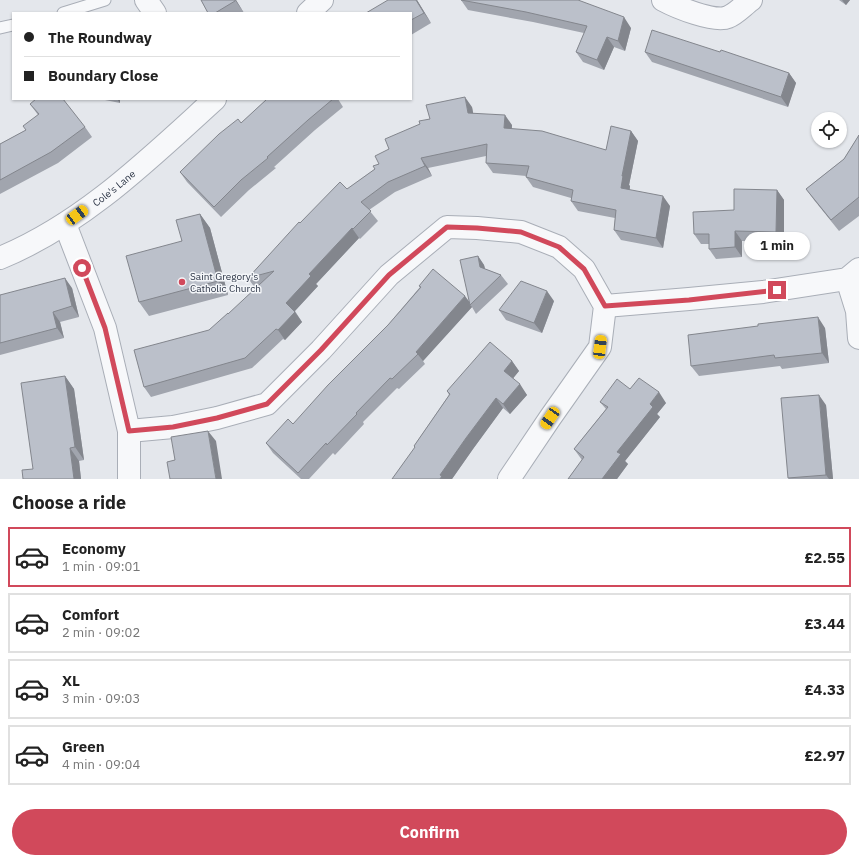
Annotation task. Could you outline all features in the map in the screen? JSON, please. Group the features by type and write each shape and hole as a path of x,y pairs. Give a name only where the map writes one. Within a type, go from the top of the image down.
{"street":[{"path":"146,0 154,12"},
{"path":"309,12 322,0"},
{"path":"663,0 676,7 718,19 729,17 751,0"},
{"name":"Cole's Lane","path":"0,258 24,248 65,224 127,178 213,100"},
{"path":"65,224 105,328 129,431 129,479"},
{"path":"129,431 173,427 217,418 267,404 321,350 389,275 447,227 521,232 559,247 584,269 605,306 600,347 509,479"},
{"path":"605,306 689,300 764,292 853,274 859,338"}],"lane":[{"path":"66,12 105,0"},
{"path":"0,28 12,26"}],"building":[{"path":"201,0 235,0 217,12 207,12"},
{"path":"388,0 416,0 424,13 412,19 412,12 368,12"},
{"path":"461,0 578,0 624,17 618,41 607,37 597,60 576,52 587,26 526,12"},
{"path":"652,30 720,52 721,50 789,73 781,97 645,52"},
{"path":"465,97 468,113 505,115 504,128 542,131 606,150 611,126 631,131 621,188 663,196 656,238 614,230 616,210 571,201 573,190 526,177 529,166 486,163 487,144 421,158 425,166 388,182 361,202 371,211 353,229 352,228 309,274 311,276 286,303 295,312 278,330 276,329 245,358 144,387 134,350 209,330 274,271 248,278 299,222 300,223 340,182 347,189 375,169 373,166 379,164 375,156 389,149 385,139 420,124 419,121 430,119 426,105"},
{"path":"35,100 64,100 85,127 51,152 0,180 0,144 26,130 23,126 39,114 30,104"},
{"path":"266,100 332,100 267,157 268,158 241,180 214,207 180,172 219,134 238,119 241,123"},
{"path":"859,135 859,197 831,220 806,189 844,159"},
{"path":"734,189 777,190 776,232 735,231 735,247 709,249 709,234 694,234 693,212 734,210"},
{"name":"Saint Gregory's Catholic Church","path":"200,214 218,281 139,302 126,256 182,241 176,220"},
{"path":"478,256 480,267 501,275 470,305 460,260"},
{"path":"433,269 465,296 416,352 418,354 392,379 390,378 327,445 326,443 298,473 266,443 288,419 293,424 328,385 388,325 421,287 419,286"},
{"path":"65,278 72,306 53,312 57,328 0,343 0,295"},
{"path":"521,281 547,291 534,323 499,310"},
{"path":"818,317 822,353 775,358 774,355 691,366 688,335 758,326 758,324"},
{"path":"490,342 512,361 504,371 520,384 503,404 496,398 440,475 442,476 440,479 392,479 450,394 447,391"},
{"path":"65,376 75,447 70,448 74,479 23,479 22,470 33,469 21,383"},
{"path":"639,378 659,392 650,404 653,407 617,452 621,454 602,479 568,479 584,457 574,449 608,407 600,402 617,379 630,389"},
{"path":"819,395 826,475 788,478 781,398"},
{"path":"208,431 216,479 170,479 167,462 175,460 171,437"}],"place":[{"name":"Saint Gregory's Catholic Church","path":"182,282"}],"route":[{"path":"82,268 105,328 129,431 173,427 217,418 267,404 321,350 389,275 447,227 521,232 559,247 584,269 605,306 689,300 777,290"}]}
